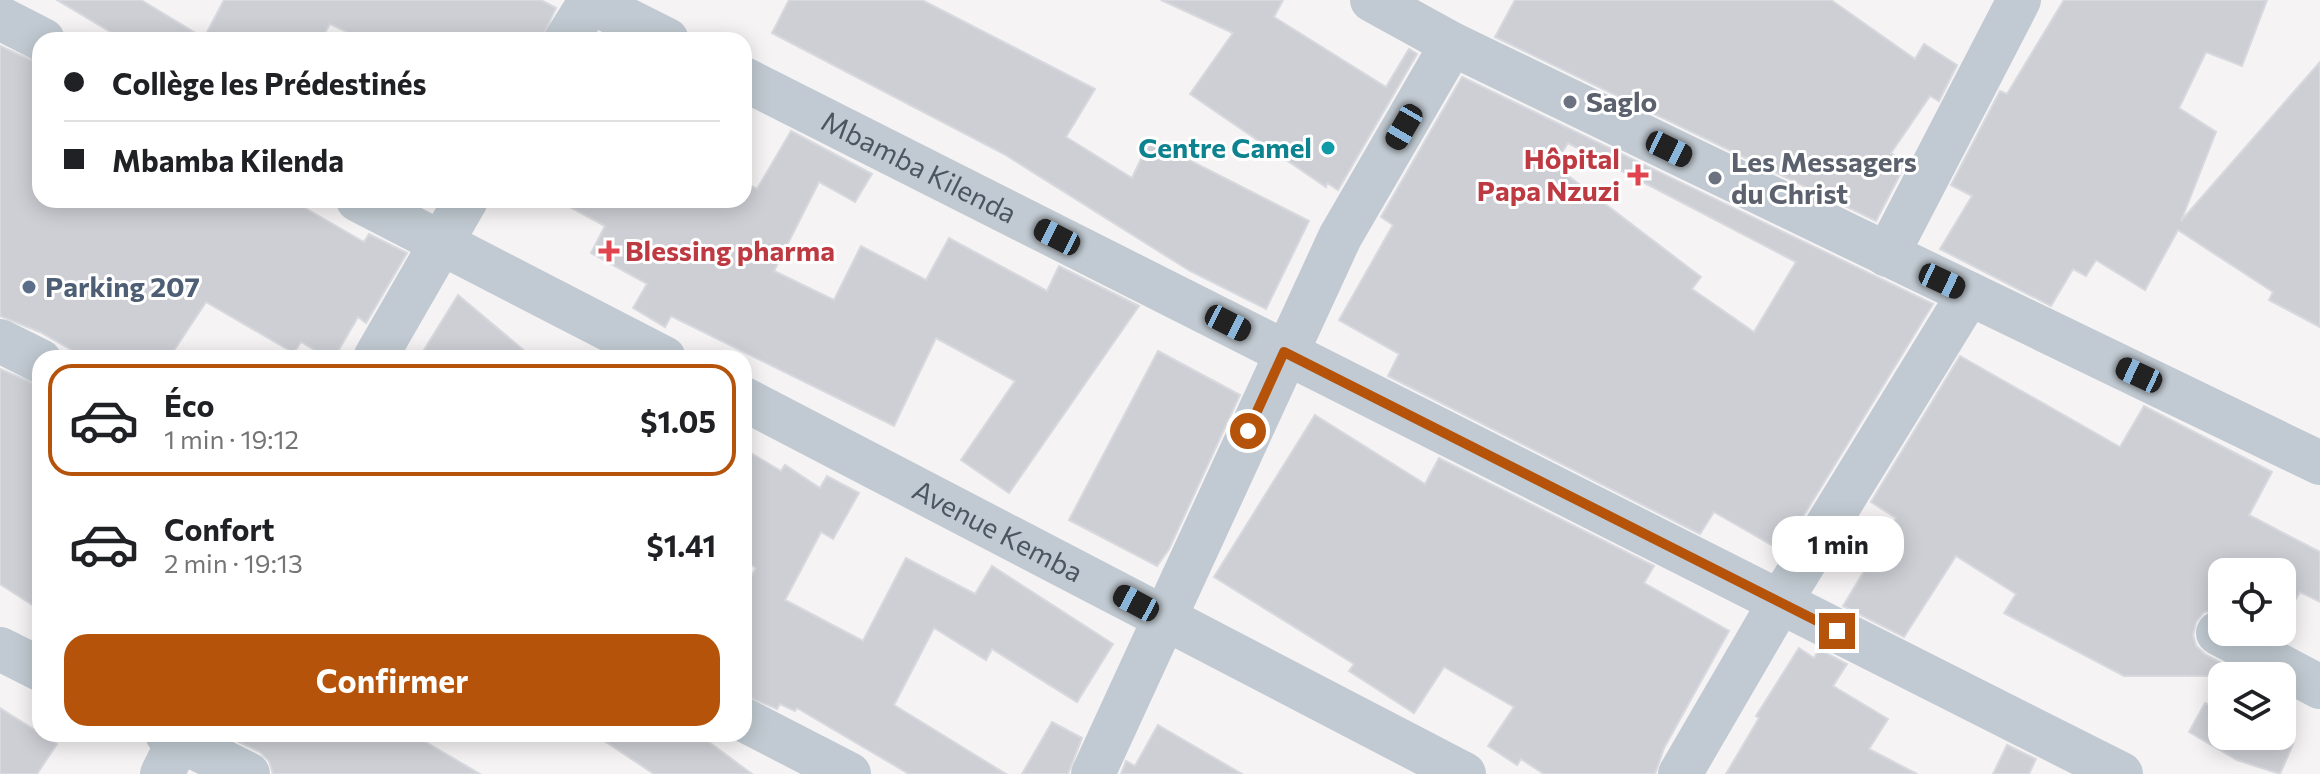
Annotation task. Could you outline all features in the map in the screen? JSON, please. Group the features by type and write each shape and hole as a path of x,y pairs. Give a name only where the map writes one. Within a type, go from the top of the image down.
{"street":[{"path":"571,32 590,0 652,32"},
{"path":"1372,0 1452,44 2320,463"},
{"path":"1887,255 2019,0"},
{"path":"0,18 32,34"},
{"path":"1093,774 1284,352 1340,237 1452,44"},
{"name":"Mbamba Kilenda","path":"752,83 2121,774"},
{"path":"374,208 649,350"},
{"path":"379,350 461,208"},
{"path":"1680,774 1780,602 1969,294"},
{"path":"0,341 32,357"},
{"name":"Avenue Kemba","path":"752,403 1464,774"},
{"path":"2243,646 2320,687"},
{"path":"0,649 32,665"},
{"path":"752,724 849,774"},
{"path":"173,746 248,774"}],"building":[{"path":"57,0 141,0 194,32 111,32"},
{"path":"224,0 541,0 556,8 545,32 347,32 330,24 326,32 207,32"},
{"path":"789,0 922,0 1095,89 1066,137 1132,178 1150,140 1309,221 1266,309 1190,271 1004,154 772,33"},
{"path":"1161,0 1283,0 1274,17 1386,87 1409,49 1417,54 1338,190 1327,183 1326,187 1190,94 1233,33"},
{"path":"1515,0 1831,0 1915,59 1924,44 1957,65 1939,101 1930,96 1891,153 1906,163 1876,221 1495,37"},
{"path":"2064,0 2267,0 2242,66 2206,52 2179,108 2216,132 2181,221 2320,62 2320,327 2269,300 2273,292 2178,230 2145,290 2096,260 2086,276 2073,269 2051,306 1940,249 1972,196 1951,185 2000,91 2007,94"},
{"path":"0,46 32,60 32,208 305,208 364,242 369,234 407,253 366,323 358,317 339,350 314,350 301,342 296,350 289,350 206,302 174,350 72,350 40,332 0,316"},
{"path":"1462,77 1933,304 1782,551 1714,512 1700,534 1388,376 1399,354 1339,320 1393,225 1381,217","holes":["1568,143 1796,262 1754,332 1692,289 1701,277 1554,165"]},
{"path":"791,131 872,174 855,202 819,182 774,271 834,300 861,246 926,280 949,238 1047,291 1059,266 1139,306 1009,493 961,460 1015,381 936,338 894,426 752,356 752,350 740,350 671,316 665,327 633,308 647,284 591,253 605,226 572,208 752,208 752,186 757,189"},
{"path":"458,295 523,350 424,350"},
{"path":"1158,351 1240,395 1169,549 1157,566 1069,520"},
{"path":"1960,356 2120,447 2144,406 2272,472 2249,515 2320,552 2320,602 2300,592 2296,599 2296,558 2208,558 2208,611 2196,622 2193,635 2196,646 2219,662 2208,662 2208,676 2124,676 2004,613 2016,594 1956,556 1904,637 1843,606 1896,518 1871,502"},
{"path":"0,369 32,383 32,605 0,584"},
{"path":"1315,415 1425,484 1439,458 1654,566 1644,583 1729,631 1664,748 1655,774 1544,774 1521,759 1517,765 1488,746 1514,707 1444,667 1414,713 1349,671 1354,664 1214,577"},
{"path":"752,454 781,471 785,465 820,488 827,476 859,493 833,539 821,532 785,600 863,641 906,558 975,594 992,566 1113,644 1077,702 992,649 986,660 934,628 894,705 1006,774 909,774 797,708 795,711 780,704 777,709 752,698 752,575 756,568 752,565"},
{"path":"1799,648 1814,658 1819,649 1847,664 1833,686 1888,719 1869,749 1917,774 1726,774 1759,718 1756,716"},
{"path":"2205,703 2208,704 2208,743 2189,732"},
{"path":"0,708 32,728 32,742 57,744 37,774 0,774"},
{"path":"1052,722 1082,738 1068,774 1022,774"},
{"path":"1158,725 1242,774 1121,774 1126,761 1135,766"},
{"path":"239,742 426,742 480,774 273,774 269,761 260,752"},
{"path":"606,742 709,742 752,774 654,774"},
{"path":"2007,745 2036,759 2029,774 1993,774"},
{"path":"2220,750 2290,750 2280,774 2237,760"}],"place":[{"name":"Saglo","path":"1570,102"},
{"name":"Centre Camel","path":"1328,148"},
{"name":"Hôpital Papa Nzuzi","path":"1638,175"},
{"name":"Les Messagers du Christ","path":"1715,178"},
{"name":"Blessing pharma","path":"609,251"},
{"name":"Parking 207","path":"29,287"}],"route":[{"path":"1248,431 1284,352 1837,631"}]}
